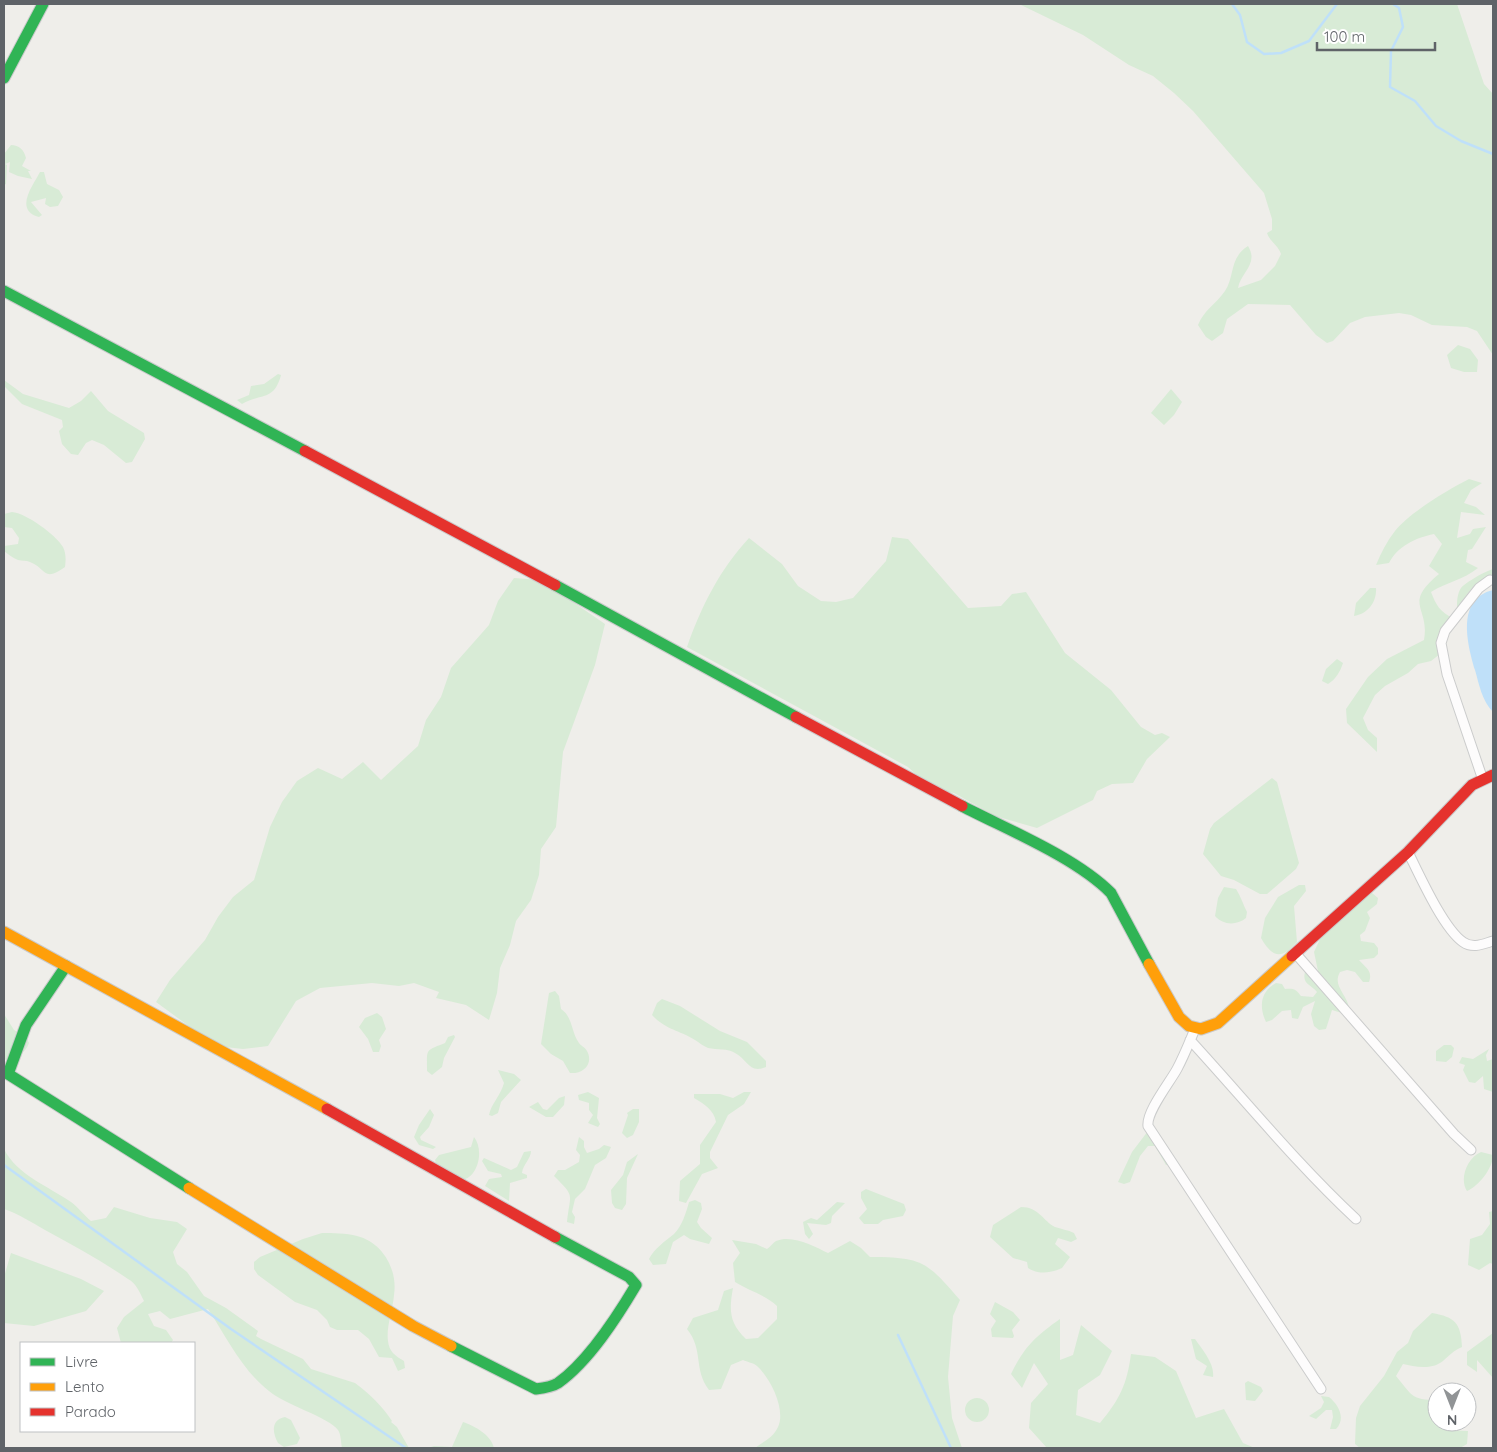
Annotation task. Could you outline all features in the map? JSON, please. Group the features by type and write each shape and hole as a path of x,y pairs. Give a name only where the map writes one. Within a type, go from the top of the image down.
{"street":[{"path":"4,78 43,4"},
{"path":"4,291 505,557 844,744 1062,858 1102,884 1111,893 1180,1020 1195,1029 1209,1028 1218,1023 1408,852 1472,785 1488,777 1447,674 1441,643 1445,631 1479,588 1490,580"},
{"path":"1408,852 1443,916 1463,942 1476,946 1493,941"},
{"path":"4,932 66,966 629,1277 636,1285 628,1299 581,1358 557,1383 545,1388 536,1389 413,1326 35,1093 8,1074 10,1063 26,1025 66,966"},
{"path":"1296,954 1454,1134 1471,1150"},
{"path":"1195,1029 1177,1068 1151,1112 1147,1121 1148,1126 1321,1389"},
{"path":"1190,1040 1255,1115 1331,1196 1356,1219"}],"green space":[{"path":"1019,4 1457,4 1484,84 1493,94 1493,355 1477,331 1467,327 1432,325 1411,315 1399,313 1365,317 1350,323 1333,341 1327,343 1316,335 1290,305 1248,304 1227,319 1223,333 1212,341 1206,337 1198,325 1203,315 1225,291 1235,262 1242,251 1248,246 1252,258 1238,288 1261,280 1275,266 1281,254 1267,233 1272,230 1272,219 1264,193 1193,111 1153,76 1129,65 1083,35"},
{"path":"11,145 21,148 26,158 22,166 31,171 28,171 32,179 9,172 10,162 5,164 7,165 6,184 4,185 4,154"},
{"path":"40,172 44,172 47,184 59,190 63,197 58,206 50,207 45,204 46,198 31,202 42,215 39,217 31,214 27,209 26,203 30,190"},
{"path":"1458,345 1470,349 1478,360 1477,372 1464,372 1451,368 1447,355"},
{"path":"278,374 281,375 278,384 266,396 242,404 237,400 249,395 251,386 264,384"},
{"path":"4,380 23,394 69,408 81,401 91,391 108,411 144,433 145,439 132,462 126,463 104,445 92,440 86,443 78,455 71,454 62,444 59,431 63,427 62,420 22,404 4,386"},
{"path":"1171,389 1182,402 1174,415 1164,425 1151,413"},
{"path":"1469,479 1482,483 1471,490 1464,503 1476,507 1485,515 1461,512 1457,538 1470,534 1473,529 1486,527 1472,549 1468,550 1466,562 1478,568 1431,592 1439,608 1453,618 1440,654 1431,661 1418,664 1375,695 1363,718 1368,730 1377,738 1377,752 1347,723 1346,709 1368,677 1387,659 1424,640 1425,629 1420,600 1428,584 1439,574 1429,566 1442,544 1434,534 1420,538 1402,547 1389,563 1376,565 1387,543 1401,524 1430,502"},
{"path":"12,512 32,520 59,542 65,552 65,567 58,572 48,574 28,561 18,560 4,551 4,546 18,544 19,538 12,528 4,527 4,514"},
{"path":"892,537 908,539 968,608 1001,606 1012,594 1026,592 1065,653 1111,690 1141,727 1155,735 1162,733 1170,737 1147,759 1133,783 1112,784 1097,791 1093,800 1037,828 995,816 954,793 937,790 908,767 687,647 712,589 729,562 749,538 782,564 798,586 821,601 836,602 853,598 886,561"},
{"path":"1493,569 1493,577 1476,584 1457,608 1458,595 1461,588 1476,577"},
{"path":"514,578 541,580 605,624 595,665 563,752 556,827 541,849 539,875 531,900 516,921 510,945 500,968 497,993 489,1020 466,1005 436,998 439,992 414,983 399,986 372,983 320,988 296,1001 268,1046 243,1049 216,1046 156,1002 170,980 205,940 218,917 233,897 254,880 270,827 282,802 297,781 318,768 342,779 363,762 381,780 418,746 426,720 441,697 451,668 489,625 498,601"},
{"path":"1370,588 1376,588 1375,598 1371,606 1363,613 1354,616 1356,603"},
{"path":"1337,659 1343,663 1337,675 1328,684 1322,681 1326,669"},
{"path":"1272,778 1277,782 1299,863 1296,869 1267,894 1260,894 1234,880 1221,876 1203,854 1210,829 1214,823"},
{"path":"1299,885 1305,885 1306,891 1294,906 1297,942 1287,952 1282,954 1274,953 1265,945 1261,938 1265,918 1278,897"},
{"path":"1224,887 1236,889 1238,892 1247,912 1246,918 1242,921 1226,923 1215,916 1218,898"},
{"path":"1365,893 1372,893 1378,898 1377,904 1367,912 1370,918 1365,931 1360,935 1361,941 1374,943 1378,948 1378,954 1374,958 1359,960 1369,972 1369,982 1363,982 1355,972 1347,970 1340,972 1338,977 1339,986 1349,1008 1345,1014 1332,1010 1326,1029 1319,1030 1314,1026 1311,1014 1315,1001 1303,1007 1298,1019 1292,1018 1291,1010 1282,1011 1272,1020 1266,1022 1262,1011 1262,1000 1267,991 1276,983 1282,984 1285,989 1298,992 1301,996 1313,997 1317,992 1307,984 1304,976 1305,972 1318,971 1314,952 1320,939"},
{"path":"555,991 559,996 561,1009 570,1020 576,1039 589,1056 588,1064 579,1072 570,1073 563,1061 551,1054 541,1044 549,993"},
{"path":"662,999 680,1006 720,1031 747,1042 766,1061 766,1067 756,1069 732,1051 708,1048 662,1024 652,1015 657,1003"},
{"path":"377,1013 382,1017 386,1029 379,1040 381,1046 379,1052 373,1052 368,1039 359,1027 365,1018"},
{"path":"4,1014 14,1030 26,1037 29,1043 22,1053 4,1060"},
{"path":"454,1035 455,1037 444,1058 442,1067 432,1075 427,1071 428,1051 445,1043 448,1037"},
{"path":"1444,1045 1451,1045 1454,1048 1452,1057 1446,1062 1436,1061 1436,1051"},
{"path":"1489,1049 1486,1055 1487,1061 1493,1059 1493,1092 1484,1089 1483,1076 1475,1083 1469,1082 1463,1070 1465,1065 1459,1063 1462,1057 1473,1059"},
{"path":"498,1070 514,1074 521,1080 501,1102 498,1113 492,1116 489,1115 490,1111 504,1083"},
{"path":"588,1092 599,1098 597,1118 600,1124 598,1127 588,1123 593,1115 589,1110 589,1103 579,1100 578,1095"},
{"path":"744,1092 751,1092 744,1104 728,1115 710,1152 710,1158 718,1168 702,1174 686,1203 679,1201 680,1181 700,1164 700,1145 716,1122 711,1111 694,1098 694,1094 720,1094 733,1098"},
{"path":"565,1096 564,1105 553,1117 546,1117 529,1107 538,1102 543,1109 547,1110 559,1098"},
{"path":"430,1109 434,1115 429,1127 420,1137 421,1140 436,1147 433,1149 419,1145 414,1137 419,1125"},
{"path":"633,1109 639,1109 639,1122 633,1135 627,1138 622,1133 627,1113"},
{"path":"1148,1131 1169,1165 1166,1165 1155,1146 1148,1146 1140,1156 1130,1182 1124,1184 1118,1182 1132,1152"},
{"path":"474,1137 479,1148 478,1162 468,1178 462,1180 436,1163 435,1160 439,1155 471,1147"},
{"path":"579,1137 584,1141 587,1153 604,1145 611,1147 606,1158 595,1165 585,1189 575,1199 572,1212 575,1217 574,1224 567,1222 570,1200 569,1192 554,1176 558,1170 565,1170 579,1162 580,1155 576,1150"},
{"path":"4,1149 25,1173 71,1202 91,1221 106,1218 114,1207 150,1218 177,1222 187,1229 173,1252 177,1264 187,1272 204,1296 226,1308 258,1331 256,1336 303,1359 311,1369 355,1383 384,1411 391,1422 397,1427 409,1448 342,1448 339,1432 333,1425 276,1396 259,1383 236,1353 208,1309 170,1319 160,1311 148,1314 154,1326 166,1330 173,1340 172,1342 121,1342 117,1328 124,1317 144,1301 133,1283 98,1260 25,1218 4,1209"},
{"path":"531,1151 522,1173 527,1175 527,1178 510,1183 509,1201 485,1186 489,1179 502,1177 501,1174 488,1171 482,1161 484,1158 511,1170 517,1167 524,1152"},
{"path":"1481,1152 1493,1155 1491,1165 1480,1181 1467,1191 1464,1181 1466,1169 1472,1159"},
{"path":"638,1154 627,1178 626,1204 622,1210 615,1208 612,1203 611,1190 623,1175 627,1162"},
{"path":"866,1189 904,1204 906,1210 903,1216 883,1220 878,1224 864,1224 859,1218 867,1209 861,1198 861,1192"},
{"path":"695,1200 701,1203 702,1209 697,1222 712,1238 709,1244 690,1239 684,1235 673,1242 666,1264 653,1265 649,1259 651,1255 677,1231 689,1202"},
{"path":"837,1202 845,1203 832,1216 831,1223 826,1225 807,1223 813,1234 809,1239 805,1234 803,1222 811,1218 817,1220"},
{"path":"1021,1207 1032,1209 1055,1227 1074,1233 1077,1239 1071,1242 1058,1238 1055,1244 1070,1257 1062,1268 1054,1271 1036,1272 1028,1268 1027,1262 1013,1258 990,1237 993,1225"},
{"path":"1493,1211 1493,1264 1490,1263 1479,1270 1468,1265 1470,1239 1482,1235 1490,1224 1489,1212"},
{"path":"322,1233 348,1234 366,1239 381,1250 391,1266 395,1285 388,1341 393,1353 404,1361 405,1368 398,1371 392,1358 379,1357 369,1339 358,1330 337,1330 330,1327 327,1320 317,1310 295,1302 258,1275 254,1269 254,1262 260,1257"},
{"path":"789,1239 803,1242 828,1253 850,1241 870,1257 902,1258 913,1261 922,1264 939,1277 960,1300 953,1316 948,1377 952,1418 962,1448 755,1448 774,1434 780,1420 779,1404 772,1387 757,1366 743,1360 731,1365 721,1389 709,1390 701,1375 695,1344 687,1329 693,1318 718,1310 724,1291 733,1288 731,1310 733,1322 746,1339 758,1338 777,1319 777,1306 768,1299 735,1282 733,1263 740,1253 732,1240 756,1244 767,1249 776,1241"},
{"path":"11,1253 81,1279 104,1291 86,1311 34,1326 4,1323 4,1277"},
{"path":"995,1302 1013,1312 1020,1320 1012,1330 1013,1338 992,1337 991,1329 996,1321 990,1314"},
{"path":"1432,1313 1451,1319 1458,1327 1462,1347 1434,1366 1418,1367 1403,1364 1396,1376 1409,1392 1417,1397 1427,1399 1427,1432 1468,1432 1467,1444 1460,1448 1360,1448 1355,1444 1356,1418 1360,1406 1384,1376 1397,1352 1408,1343 1413,1331"},
{"path":"1060,1319 1060,1360 1073,1355 1081,1325 1112,1351 1100,1375 1078,1390 1076,1415 1100,1423 1122,1391 1131,1354 1155,1357 1176,1371 1196,1418 1224,1409 1243,1443 1255,1448 1047,1448 1029,1428 1031,1403 1048,1384 1034,1363 1022,1388 1011,1374 1031,1343"},
{"path":"1493,1333 1493,1378 1477,1360 1477,1372 1467,1365 1467,1352"},
{"path":"1191,1339 1195,1339 1207,1357 1212,1367 1213,1377 1203,1375 1207,1366 1196,1359"},
{"path":"1248,1381 1261,1387 1263,1391 1255,1401 1246,1400 1245,1383"},
{"path":"1321,1396 1329,1397 1336,1404 1340,1412 1341,1421 1336,1429 1330,1429 1333,1417 1332,1410 1326,1410 1316,1419 1309,1416 1321,1408 1324,1402"},
{"path":"977,1398 985,1402 989,1410 985,1418 977,1422 969,1418 965,1410 969,1402"},
{"path":"285,1417 291,1420 300,1438 297,1444 284,1447 278,1443 274,1427 277,1421"},
{"path":"463,1422 486,1435 494,1448 428,1448 434,1446 452,1447"}],"water":[{"path":"1493,590 1493,712 1486,703 1480,687 1469,647 1467,623 1473,602 1481,595"}],"waterway":[{"path":"1232,4 1240,15 1247,42 1264,54 1281,53 1309,41 1337,4"},
{"path":"1393,4 1399,8 1403,27 1391,51 1390,87 1415,101 1436,126 1461,141 1493,154"},
{"path":"4,1165 231,1329 406,1448"},
{"path":"898,1335 951,1448"}],"traffic: fast":[{"path":"4,78 43,4"},
{"path":"4,291 305,451"},
{"path":"555,585 796,717"},
{"path":"962,806 1060,856 1096,880 1111,893 1149,964"},
{"path":"66,966 26,1025 8,1074 189,1188"},
{"path":"451,1346 536,1389 558,1383 581,1363 611,1324 636,1285 629,1277 555,1237"}],"traffic: slow":[{"path":"4,932 327,1109"},
{"path":"1149,964 1179,1017 1189,1026 1201,1029 1218,1023 1292,956"},
{"path":"189,1188 413,1326 451,1346"}],"traffic: jam":[{"path":"305,451 555,585"},
{"path":"796,717 962,806"},
{"path":"1292,956 1408,852 1472,785 1493,775"},
{"path":"327,1109 555,1237"}]}
